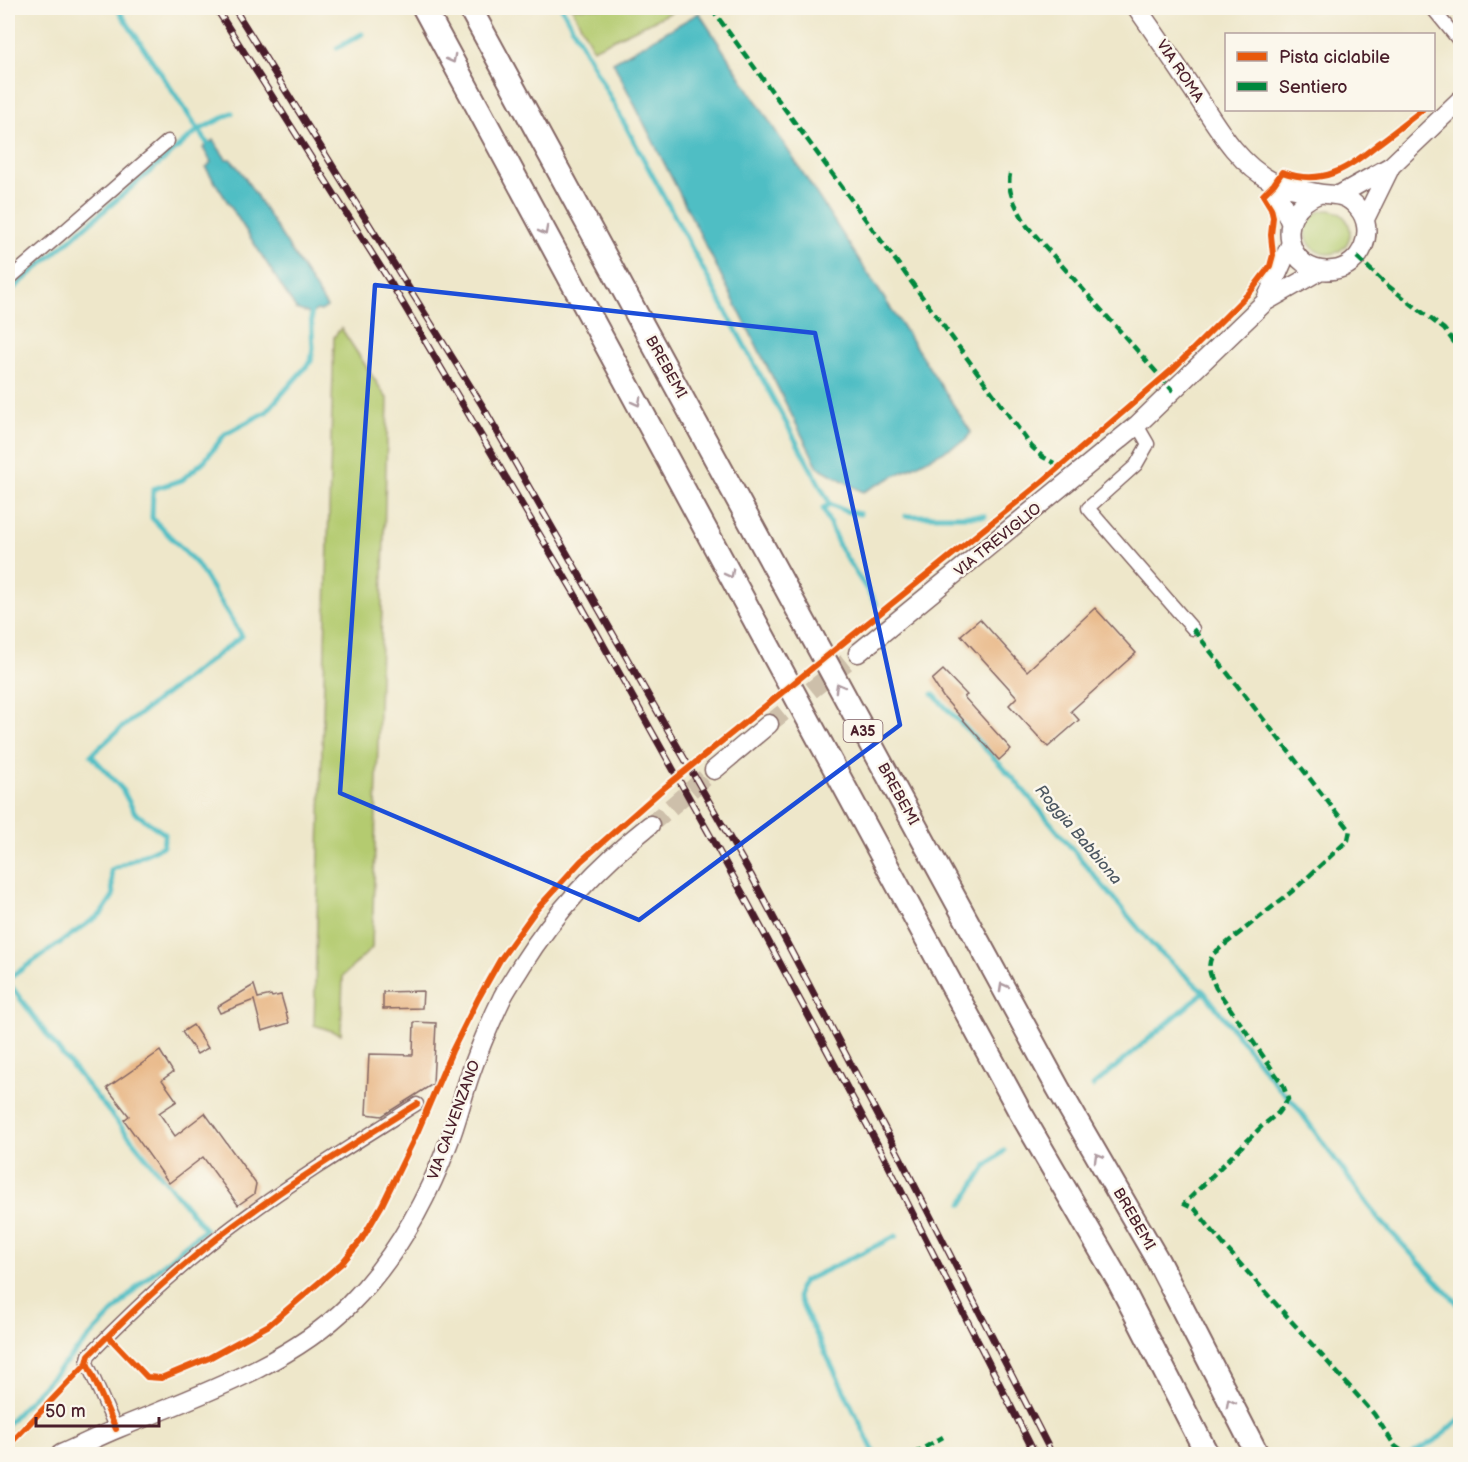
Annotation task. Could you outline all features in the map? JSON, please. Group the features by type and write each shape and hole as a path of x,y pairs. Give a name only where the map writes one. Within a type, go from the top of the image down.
{"highway":[{"name":"A35","path":"424,8 1015,1101 1119,1282 1207,1455"},
{"name":"BREBEMI","path":"470,8 1058,1088 1158,1261 1257,1455"}],"main road":[{"name":"VIA ROMA","path":"1137,8 1233,149 1274,184 1290,222"},
{"name":"VIA TREVIGLIO","path":"1339,195 1391,166 1461,100"},
{"name":"VIA TREVIGLIO","path":"858,653 1137,425 1265,302 1321,270 1334,270 1347,266 1357,257 1367,233 1365,219 1391,166"},
{"name":"VIA ROMA","path":"1274,184 1319,194"},
{"path":"1290,222 1301,203 1319,194 1339,195 1350,200 1359,208 1365,219"},
{"name":"VIA TREVIGLIO","path":"1265,302 1291,243 1290,222"},
{"path":"1291,243 1302,261 1321,270"},
{"path":"714,770 769,724"},
{"name":"VIA CALVENZANO","path":"61,1455 116,1429 217,1387 267,1362 314,1333 349,1305 391,1254 425,1197 448,1144 470,1074 504,995 537,941 588,880 619,849 650,825"}],"street":[{"path":"1432,8 1461,42"},
{"path":"8,280 168,141"},
{"path":"1137,425 1148,444 1136,465 1088,508 1193,629"},
{"path":"116,1429 87,1363 89,1355 156,1290 234,1226 417,1104"}],"highlighted area":[{"path":"375,285 815,333 900,725 639,920 340,793"}],"green space":[{"path":"572,8 680,8 593,49"},
{"path":"1328,210 1344,216 1350,232 1344,248 1328,254 1312,248 1306,232 1312,216"},
{"path":"341,328 388,400 372,948 343,976 341,1034 314,1025 334,337"}],"water":[{"path":"699,13 971,432 966,440 863,492 818,467 613,62"},
{"path":"213,140 226,159 230,159 240,170 327,307 321,311 317,310 311,314 296,309 206,168 211,162 203,148"}],"building":[{"path":"1095,608 1136,653 1071,711 1079,720 1048,747 1009,705 1017,697 961,635 980,619 1027,671"},
{"path":"943,670 967,695 964,697 1011,749 999,760 943,697 932,680"},
{"path":"254,985 258,998 281,995 289,1023 262,1031 254,1000 220,1013 217,1007"},
{"path":"423,991 422,1008 383,1009 383,992"},
{"path":"414,1022 436,1023 433,1084 382,1116 366,1114 369,1054 413,1055"},
{"path":"193,1025 208,1048 197,1054 182,1032"},
{"path":"160,1051 173,1072 162,1080 177,1101 159,1113 175,1136 205,1113 256,1184 254,1194 238,1205 203,1157 169,1183 124,1120 129,1116 107,1088"}],"waterway":[{"path":"117,8 208,144"},
{"path":"562,8 830,504 845,511 860,514"},
{"path":"337,48 362,34"},
{"path":"8,293 197,131 232,113"},
{"path":"8,979 101,914 113,896 111,870 163,846 165,834 135,813 122,789 91,755 120,729 242,636 197,564 152,518 153,489 182,480 205,460 225,434 266,412 311,361 313,348 311,314"},
{"name":"Roggia Babbiona","path":"830,504 823,508 840,548 876,604"},
{"path":"906,516 985,516"},
{"name":"Roggia Babbiona","path":"933,694 1014,779 1154,947 1204,992 1278,1087 1294,1103 1378,1218 1460,1306"},
{"path":"8,982 60,1052 205,1229 140,1284 8,1423"},
{"path":"1093,1086 1204,992"},
{"path":"962,1204 986,1166 1004,1151"},
{"path":"875,1454 798,1297 799,1288 804,1281 896,1236"},
{"path":"1412,1454 1440,1437 1460,1419"}],"tunnel":[{"path":"769,724 858,653"},
{"path":"650,825 714,770"}],"railway":[{"path":"216,8 392,285 576,596 744,896 881,1151 1035,1454"},
{"path":"234,8 482,405 751,875 901,1159 1052,1454"}],"marked path":[{"path":"711,8 1032,447 1054,463"},
{"path":"1010,174 1011,194 1027,226 1173,391"},
{"path":"1357,257 1387,285 1444,329 1460,350"},
{"path":"1193,629 1350,830 1348,840 1295,889 1213,954 1209,967 1216,988 1283,1085 1288,1099 1278,1113 1184,1204 1195,1209 1227,1249 1374,1414 1395,1446 1406,1454"},
{"path":"913,1454 943,1437"}],"cycle path":[{"path":"108,1336 147,1377 161,1378 209,1358 269,1325 342,1263 362,1239 382,1205 417,1133 452,1051 500,960 536,910 581,861 664,788 1042,482 1174,368 1251,291 1270,266 1273,255 1271,235 1273,217 1271,208 1263,195 1282,172 1310,177 1334,173 1356,161 1421,111"},
{"path":"116,1429 87,1363 89,1355 159,1288 233,1226 301,1178 417,1104"},
{"path":"8,1446 87,1363"}]}
